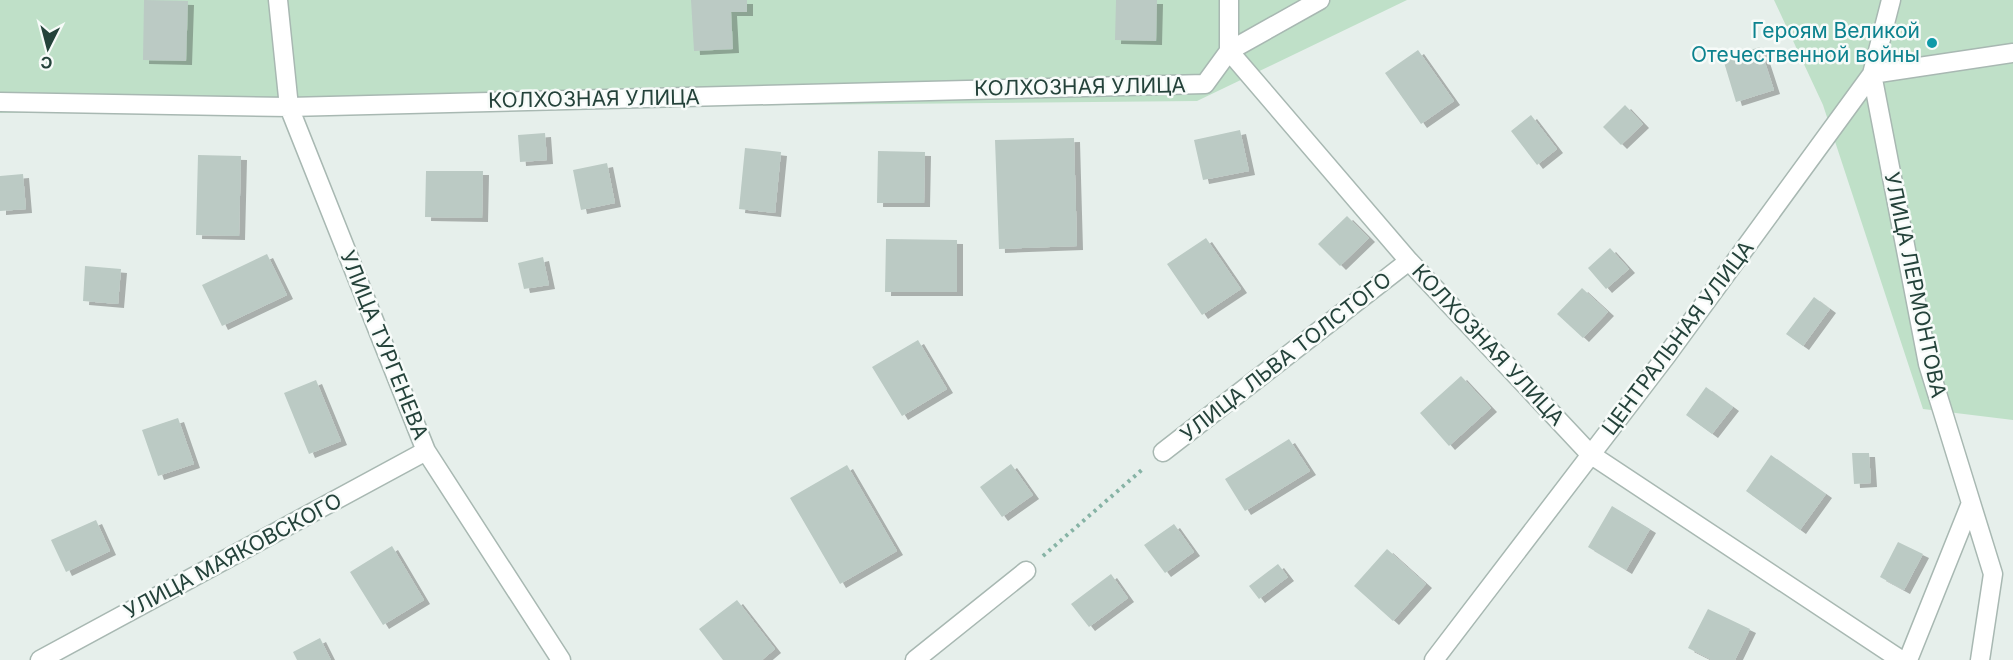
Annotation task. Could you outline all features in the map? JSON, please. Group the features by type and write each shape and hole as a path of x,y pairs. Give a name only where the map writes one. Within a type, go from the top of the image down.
{"street":[{"name":"УЛИЦА ТУРГЕНЕВА","path":"278,0 289,107 426,451 561,660"},
{"path":"1229,0 1229,51 1320,0"},
{"name":"ЦЕНТРАЛЬНАЯ УЛИЦА","path":"1434,660 1667,355 1872,74 1891,0"},
{"name":"КОЛХОЗНАЯ УЛИЦА","path":"0,102 289,107 1205,84 1229,51 1409,261 1590,454 1901,660"},
{"path":"1872,74 2013,53"},
{"name":"УЛИЦА ЛЕРМОНТОВА","path":"1872,74 1928,364 1993,574 1980,660"},
{"name":"УЛИЦА ЛЬВА ТОЛСТОГО","path":"1163,452 1409,261"},
{"name":"УЛИЦА МАЯКОВСКОГО","path":"40,660 426,451"},
{"path":"1908,660 1971,502"},
{"path":"915,660 1026,571"}],"path":[{"path":"1026,571 1163,452"}],"green space":[{"path":"0,0 1407,0 1197,101 0,113"},
{"path":"1774,0 2013,0 2013,420 1923,409 1823,105"}],"building":[{"path":"144,0 188,1 186,61 143,60"},
{"path":"691,0 747,0 747,12 731,12 733,49 694,51"},
{"path":"1116,0 1157,0 1156,41 1115,40"},
{"path":"1760,47 1774,90 1736,102 1723,59"},
{"path":"1418,50 1454,101 1421,124 1385,73"},
{"path":"1625,105 1643,124 1621,145 1603,127"},
{"path":"1531,115 1557,149 1537,165 1511,131"},
{"path":"1240,130 1249,171 1203,180 1194,140"},
{"path":"545,133 547,160 520,162 518,135"},
{"path":"1074,138 1077,246 999,249 995,140"},
{"path":"745,148 781,152 775,213 739,209"},
{"path":"878,151 925,152 924,203 877,203"},
{"path":"198,155 241,156 239,236 196,235"},
{"path":"607,163 615,203 581,210 573,170"},
{"path":"426,171 483,171 482,218 425,217"},
{"path":"23,174 26,209 0,211 0,176"},
{"path":"1347,216 1369,238 1340,266 1318,244"},
{"path":"1206,238 1241,289 1202,315 1167,264"},
{"path":"886,239 957,240 957,292 885,292"},
{"path":"1610,248 1629,269 1606,289 1588,268"},
{"path":"267,254 287,295 222,326 202,285"},
{"path":"543,257 549,285 524,289 518,263"},
{"path":"85,266 121,269 118,304 83,301"},
{"path":"1582,288 1608,312 1583,338 1557,314"},
{"path":"1814,297 1830,309 1803,346 1786,334"},
{"path":"918,340 947,389 902,416 872,367"},
{"path":"1461,376 1491,408 1449,446 1420,413"},
{"path":"316,380 341,441 309,454 284,393"},
{"path":"1706,387 1733,407 1712,434 1686,415"},
{"path":"178,418 194,464 158,476 142,430"},
{"path":"1289,439 1310,471 1245,511 1225,479"},
{"path":"1852,453 1869,453 1871,483 1854,484"},
{"path":"1771,455 1826,494 1800,530 1746,491"},
{"path":"1011,464 1033,495 1002,517 980,487"},
{"path":"847,465 897,551 840,584 790,498"},
{"path":"1612,506 1650,529 1626,570 1588,547"},
{"path":"96,520 110,551 66,572 51,540"},
{"path":"1174,524 1194,552 1165,573 1144,545"},
{"path":"1898,542 1923,554 1904,590 1880,577"},
{"path":"392,546 424,600 383,625 350,572"},
{"path":"1387,549 1426,584 1393,621 1354,586"},
{"path":"1278,564 1288,577 1259,599 1249,586"},
{"path":"1111,574 1128,598 1089,627 1071,604"},
{"path":"737,600 775,649 762,660 723,660 699,629"},
{"path":"1708,609 1750,629 1735,660 1712,660 1688,648"},
{"path":"320,638 331,660 297,660 293,652"}],"place":[{"name":"Героям Великой Отечественной войны","path":"1932,43"}]}
